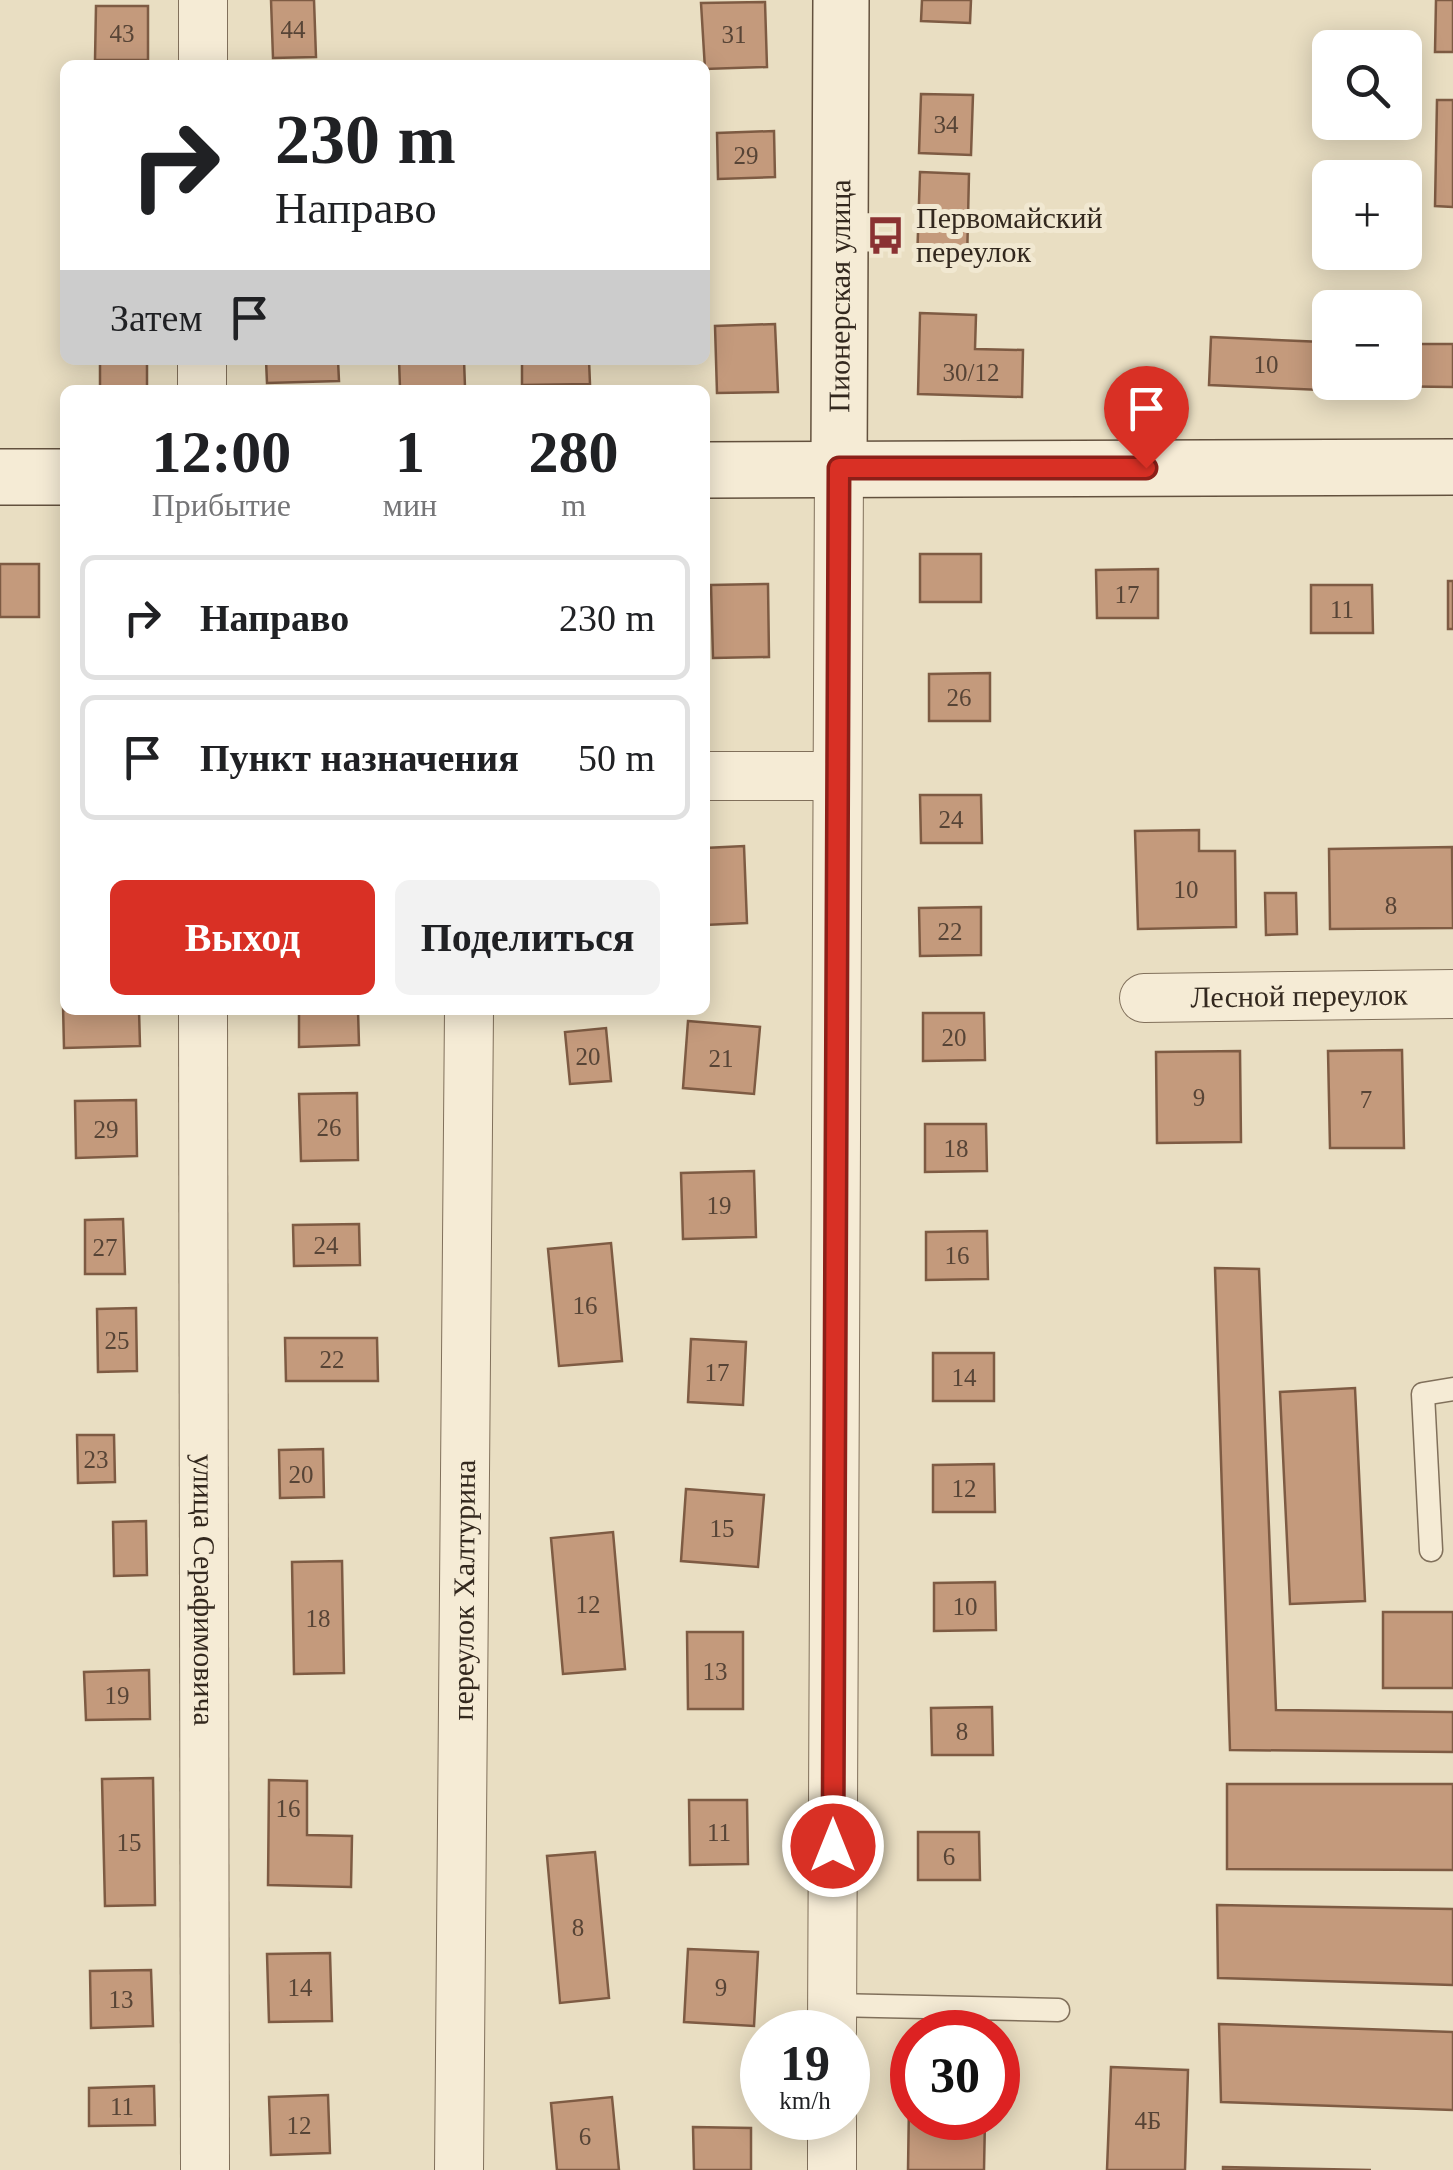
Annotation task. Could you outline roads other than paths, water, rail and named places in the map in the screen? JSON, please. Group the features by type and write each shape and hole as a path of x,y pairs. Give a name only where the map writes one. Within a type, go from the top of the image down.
{"street":[{"path":"203,60 204,0"},
{"name":"Пионерская улица","path":"832,2010 841,0"},
{"path":"710,470 1453,468"},
{"path":"0,477 60,477"},
{"path":"710,776 836,776"},
{"name":"Лесной переулок","path":"1144,998 1453,994"},
{"name":"улица Серафимовича","path":"203,1015 205,2170"},
{"name":"переулок Халтурина","path":"459,2170 468,1015"},
{"path":"832,2140 832,2170"}],"lane":[{"path":"1431,1550 1423,1394 1453,1389"},
{"path":"870,2017 1058,2010"}],"place":[{"name":"Первомайский переулок","path":"886,235"}]}
